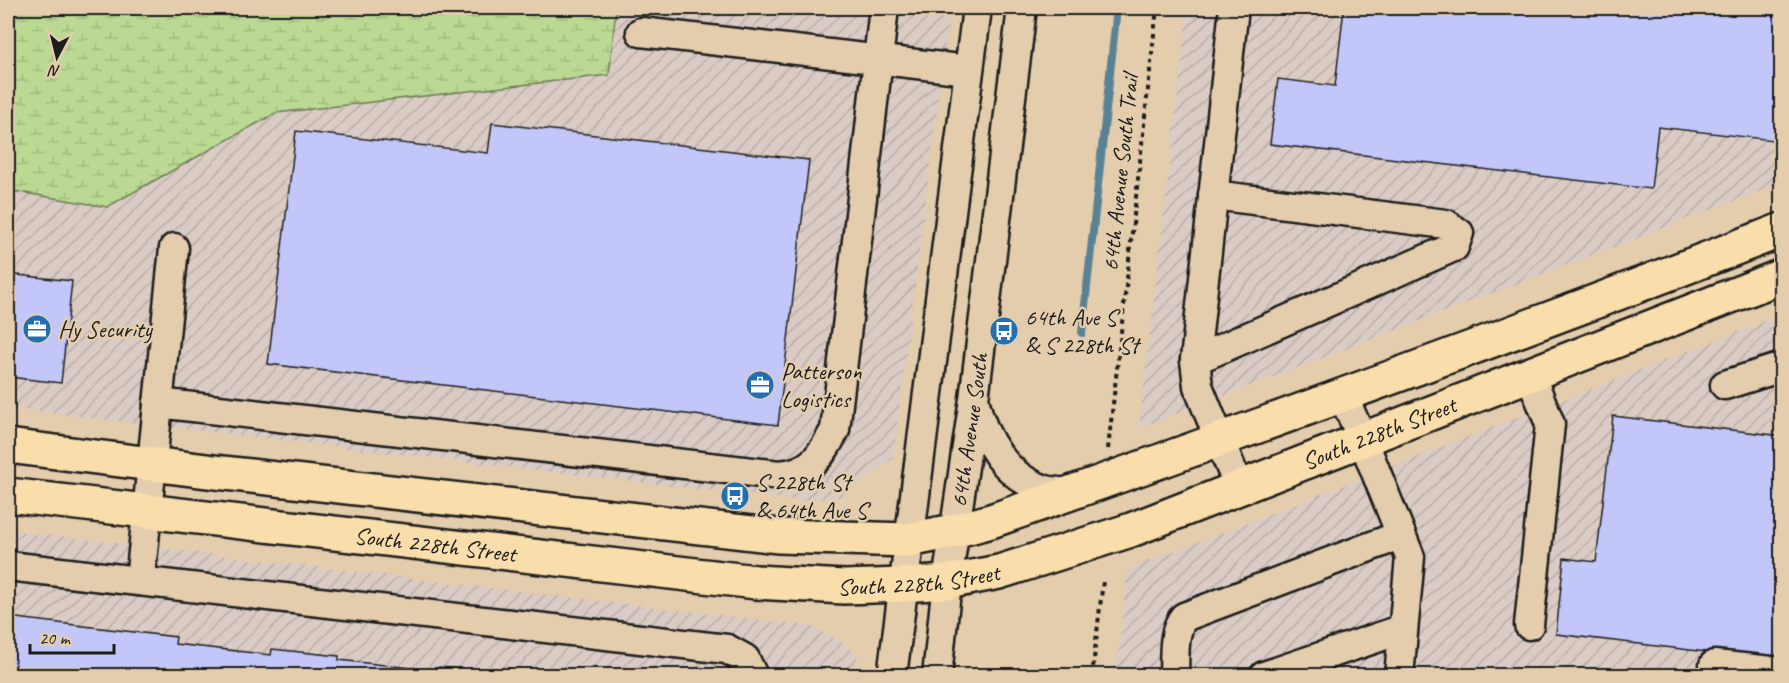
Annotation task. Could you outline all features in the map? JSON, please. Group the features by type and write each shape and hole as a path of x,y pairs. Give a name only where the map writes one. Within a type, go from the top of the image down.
{"main road":[{"name":"South 228th Street","path":"8,446 779,536 908,540 991,521 1218,441 1574,310 1782,230"},
{"name":"South 228th Street","path":"8,495 756,582 844,587 947,582 999,572 1109,537 1782,276"}],"street":[{"path":"158,403 779,475 796,474 821,455 835,430 884,8"},
{"name":"64th Avenue South","path":"892,675 977,8"},
{"name":"64th Avenue South","path":"937,675 947,582 974,399 1022,8"},
{"path":"1234,8 1195,360 1198,386 1218,441 1239,488"},
{"path":"641,32 968,70"},
{"path":"1195,360 1454,247 1459,233 1446,224 1213,195"},
{"path":"140,581 174,248"},
{"path":"1725,385 1782,367"},
{"path":"1529,625 1550,424 1530,374"},
{"path":"1342,394 1410,557 1399,675"},
{"path":"974,399 980,425 996,453 1010,470 1046,490 1069,493"},
{"path":"1174,675 1177,632 1179,623 1184,617 1401,535"},
{"path":"8,566 727,649 745,659 753,675"},
{"path":"1264,675 1403,629"},
{"path":"1714,665 1782,672"}],"path":[{"name":"64th Avenue South Trail","path":"1108,449 1156,8"},
{"path":"1092,675 1103,581"}],"shaded area":[{"path":"616,8 950,8 893,458 843,496 800,501 8,408 8,190 107,207 276,113 609,75"},
{"path":"1188,8 1781,8 1781,183 1139,428"},
{"path":"1781,315 1781,675 1115,676 1128,569"},
{"path":"8,530 810,626 836,639 856,653 862,676 8,676"}],"green space":[{"path":"8,8 616,8 609,75 276,113 107,207 8,190"}],"building":[{"path":"1344,8 1782,8 1782,141 1658,127 1651,189 1270,144 1278,79 1335,86"},
{"path":"492,123 809,160 778,425 268,364 296,131 488,153"},
{"name":"Hy Security","path":"8,274 72,281 61,383 8,377"},
{"path":"1613,416 1782,436 1782,661 1556,634 1564,558 1596,562"},
{"path":"8,617 176,637 175,644 271,655 272,649 339,656 339,660 439,671 439,667 509,676 8,676"}],"waterway":[{"path":"1082,333 1117,8"}],"place":[{"name":"Hy Security","path":"37,329"},
{"name":"64th Ave S & S 228th St","path":"1004,331"},
{"name":"Patterson Logistics","path":"760,385"},
{"name":"S 228th St & 64th Ave S","path":"735,496"}]}
